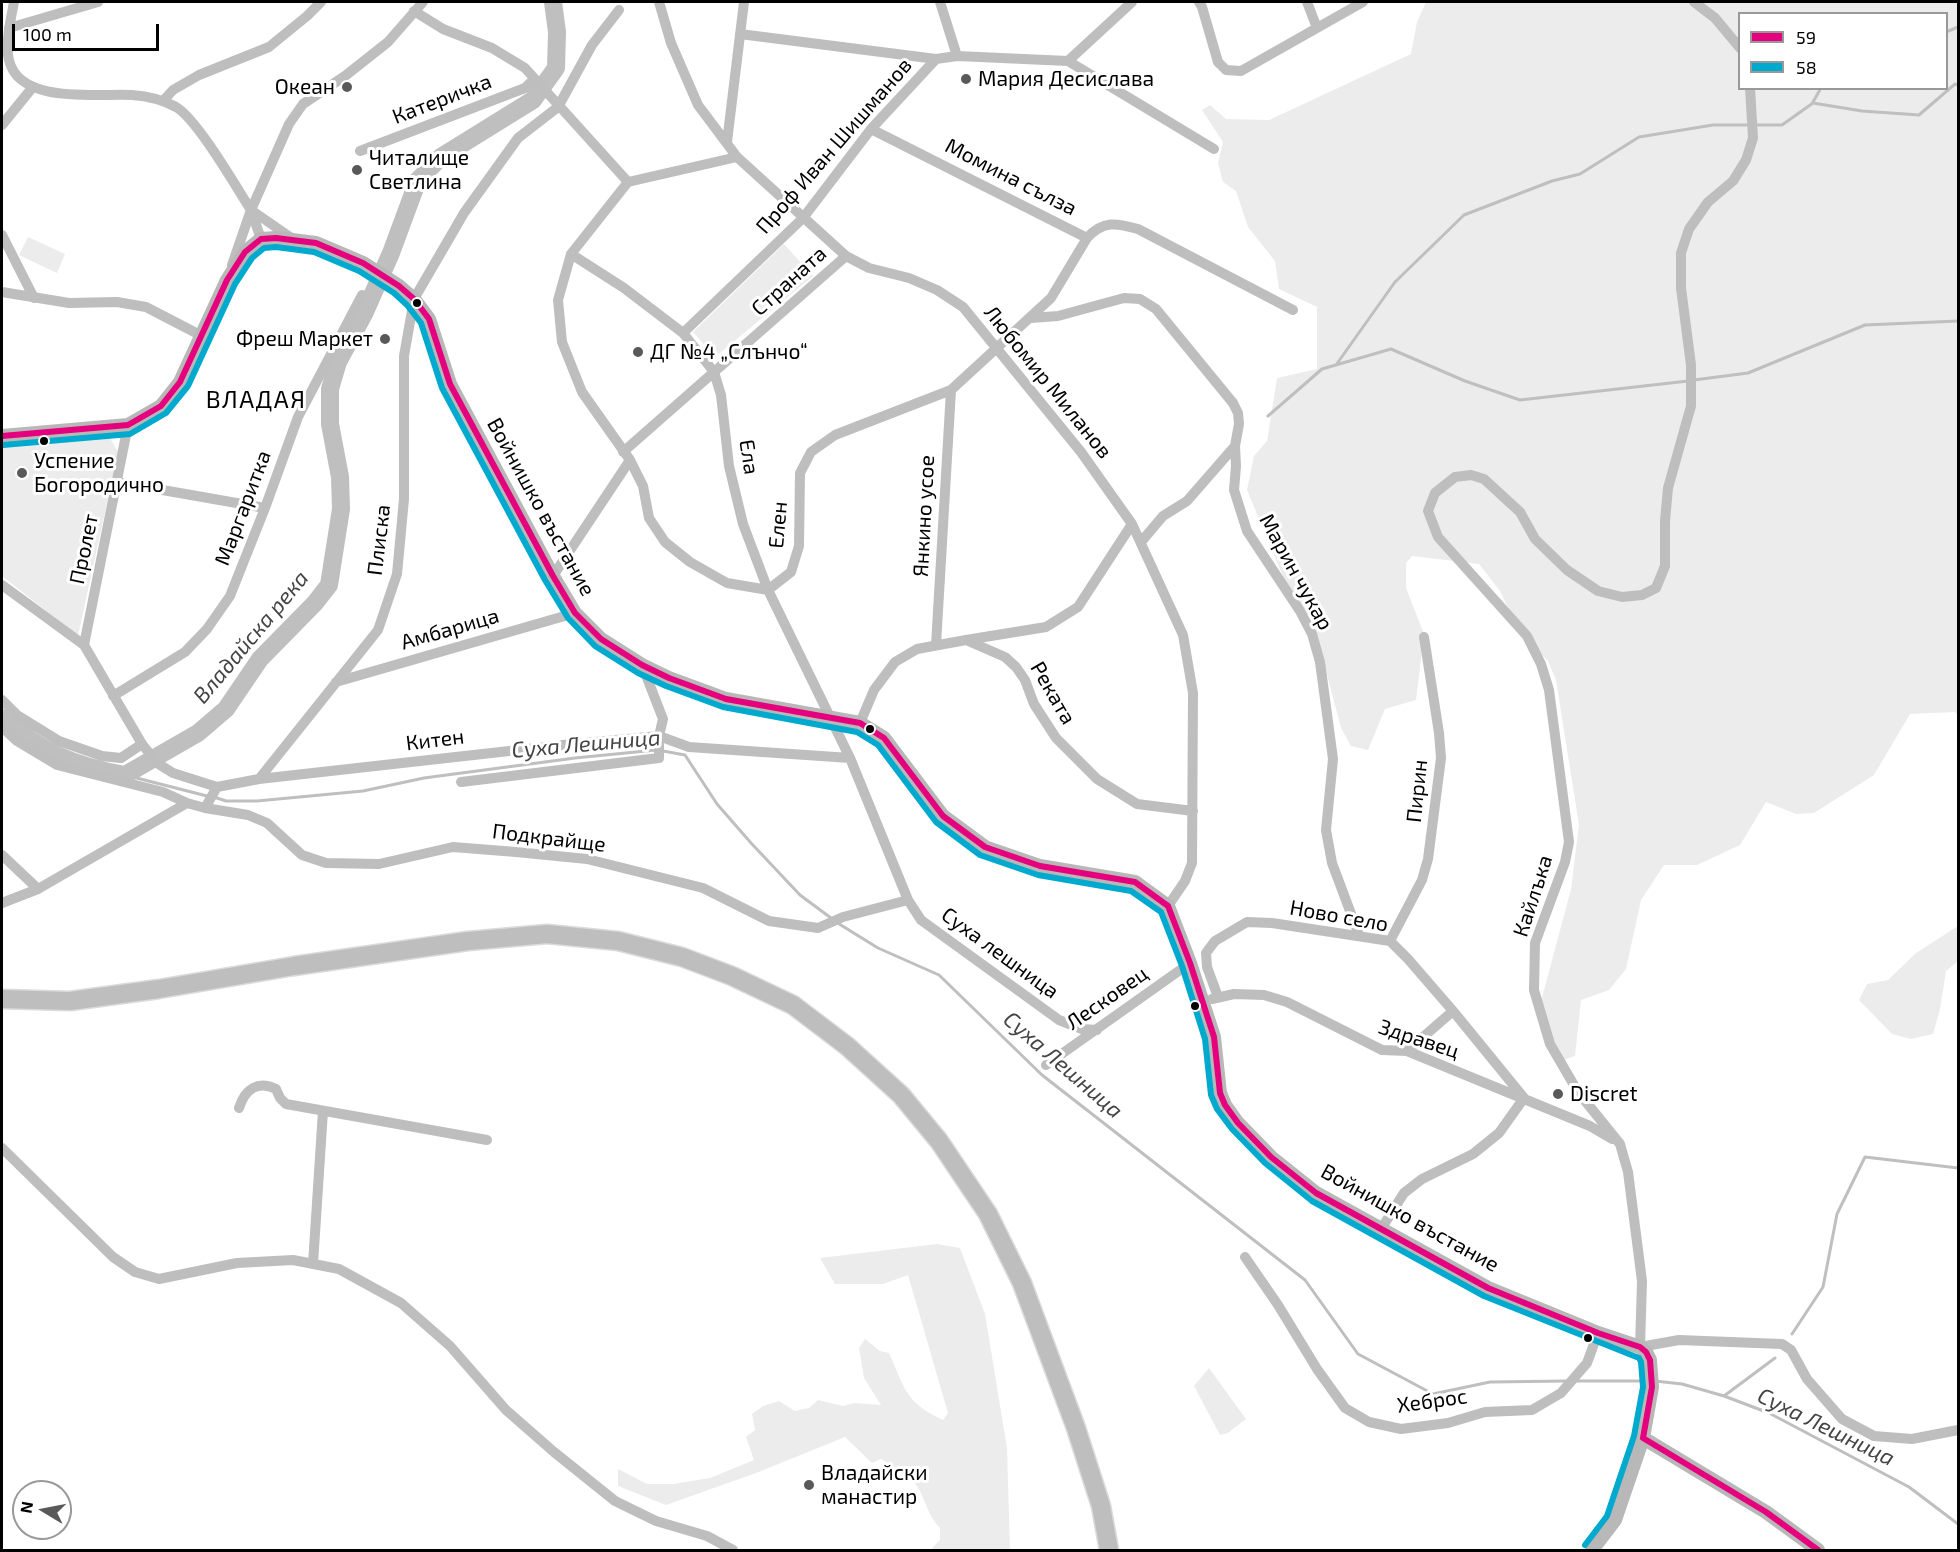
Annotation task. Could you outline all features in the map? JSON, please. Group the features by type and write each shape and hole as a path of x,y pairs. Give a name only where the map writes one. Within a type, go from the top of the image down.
{"highway":[{"path":"2,999 70,1001 468,941 548,934 618,941 682,957 732,976 793,1005 847,1046 901,1095 939,1140 988,1214 1022,1283 1076,1428 1101,1506 1109,1551"}],"street":[{"path":"14,2 9,28 9,60 15,73 32,88 63,95 135,95 163,100 179,108 193,122 251,210 261,240"},
{"path":"9,28 98,2"},
{"path":"163,100 172,90 199,75 269,47 321,2"},
{"path":"2,436 128,425 160,406 180,382 202,336 227,280 251,210 289,124 303,104 345,76 388,42 423,2"},
{"name":"Любомир Миланов","path":"659,2 671,43 698,105 737,157 846,256 869,268 909,278 937,290 963,308 1081,452 1132,524 1183,635 1193,693 1192,863 1185,881 1168,906"},
{"path":"727,142 744,2"},
{"path":"940,2 957,56"},
{"path":"1068,61 1132,2"},
{"path":"1199,2 1203,7 1218,62 1226,70 1241,71 1363,2"},
{"path":"1307,2 1317,28"},
{"path":"1694,2 1715,18 1738,46"},
{"path":"414,299 464,213 518,138 558,107 592,45 619,10"},
{"path":"414,11 443,29 492,48 525,68 628,182"},
{"path":"740,34 936,59 957,56 1068,61 1214,148"},
{"name":"Проф Иван Шишманов","path":"682,333 803,218 871,129 936,59"},
{"name":"Катеричка","path":"360,151 525,88 534,79"},
{"path":"2,125 32,88"},
{"name":"Кайлъка","path":"1640,1347 1642,1281 1628,1172 1620,1144 1578,1092 1550,1044 1534,990 1535,944 1565,861 1569,842 1549,690 1541,664 1527,636 1438,537 1428,511 1435,493 1455,477 1471,474 1484,479 1520,512 1535,539 1567,570 1598,591 1622,597 1642,595 1656,588 1665,566 1668,488 1691,406 1691,374 1681,288 1681,253 1689,229 1708,202 1733,181 1746,160 1753,138 1750,90"},
{"name":"Момина сълза","path":"871,129 1087,238 1095,229 1107,225 1119,223 1138,229 1293,310"},
{"path":"737,157 628,182 571,254 558,300 562,342 582,392 626,456 643,486 649,518 665,542 690,562 727,583 768,590"},
{"path":"251,210 293,239"},
{"path":"2,235 34,298"},
{"name":"Елен","path":"768,590 791,572 799,546 800,473 811,452 835,435 951,390 1051,298 1087,238"},
{"path":"227,280 245,252 261,240 293,239"},
{"name":"Войнишко въстание","path":"293,239 316,243 363,263 399,286 414,299 429,319 450,384 553,576 575,613 601,639 642,665 669,678 726,699 860,723 884,738 943,816 985,848 1040,866 1136,882 1168,906 1190,963 1214,1037 1220,1093 1232,1115 1271,1157 1316,1193 1488,1288 1640,1347 1679,1340 1773,1342 1787,1346 1807,1379 1842,1419 1874,1436 1911,1439 1959,1430"},
{"name":"Ела","path":"571,254 624,288 682,333 714,372 721,395 729,466 743,524 768,590 829,717"},
{"name":"Страната","path":"553,576 626,456 714,372 846,256"},
{"path":"2,292 69,303 117,302 146,307 202,336"},
{"name":"Маргаритка","path":"113,696 185,652 207,629 230,596 298,417 362,295"},
{"name":"Марин чукар","path":"1031,318 1058,316 1124,298 1140,299 1155,309 1233,403 1238,413 1239,424 1235,446 1234,490 1247,531 1300,611 1312,634 1320,662 1333,759 1326,830 1332,864 1359,936"},
{"name":"Плиска","path":"259,780 378,630 397,574 404,499 404,356 414,299"},
{"name":"Янкино усое","path":"936,645 951,390"},
{"name":"Пролет","path":"84,645 128,425"},
{"path":"1141,542 1163,516 1187,501 1235,446"},
{"path":"117,482 265,508"},
{"path":"860,723 874,690 895,663 917,649 1046,627 1078,607 1132,524"},
{"path":"2,600 5,588 84,645 113,696 157,763 173,773 216,788 207,805"},
{"name":"Амбарица","path":"336,682 575,613"},
{"name":"Пирин","path":"1390,941 1422,880 1432,834 1440,769 1439,734 1424,637"},
{"name":"Реката","path":"966,640 1005,657 1016,667 1034,704 1056,738 1097,779 1137,804 1192,811"},
{"path":"461,782 658,758 658,736 663,719 642,665"},
{"path":"2,700 17,715 59,741 102,756 122,758 144,746"},
{"name":"Суха лешница","path":"829,717 850,758 908,900 921,920 1059,1020 1082,1029 1097,1030"},
{"name":"Подкрайще","path":"2,727 17,741 57,765 163,792 187,803 207,805 248,815 267,823 302,855 326,863 379,864 453,847 586,859 703,888 769,921 818,928 843,917 908,900"},
{"name":"Китен","path":"216,788 259,780 658,736 689,747 850,758"},
{"path":"2,903 38,889 187,803"},
{"path":"2,855 38,889"},
{"name":"Ново село","path":"1218,997 1207,967 1206,952 1215,941 1247,922 1390,941 1453,1011 1524,1098"},
{"name":"Лесковец","path":"1046,1065 1190,963"},
{"name":"Здравец","path":"1203,1002 1234,994 1264,995 1287,1002 1382,1050 1407,1051 1590,1126 1620,1144"},
{"path":"1407,1051 1453,1011"},
{"path":"239,1108 242,1098 250,1088 260,1084 269,1085 276,1089 286,1104 487,1140"},
{"path":"1381,1229 1404,1193 1422,1179 1473,1154 1499,1132 1524,1098"},
{"path":"313,1264 323,1111"},
{"path":"2,1148 113,1257 135,1272 159,1279 237,1263 293,1260 339,1269 401,1304 450,1346 506,1410 615,1501 656,1521 707,1536 733,1551"},
{"name":"Хеброс","path":"1245,1257 1278,1305 1317,1370 1346,1408 1369,1422 1401,1429 1448,1423 1485,1412 1532,1410 1561,1393 1587,1363 1598,1332"},
{"path":"1592,1551 1615,1520 1643,1438 1651,1380 1650,1360 1640,1347"},
{"path":"1643,1438 1766,1512 1818,1551"}],"shaded area":[{"path":"1426,2 1958,2 1958,716 1955,712 1910,714 1874,775 1814,813 1796,814 1766,802 1740,845 1697,865 1664,865 1641,900 1626,969 1609,990 1581,1000 1575,1056 1560,1061 1539,1009 1571,889 1579,825 1556,680 1548,661 1520,633 1500,591 1479,564 1412,556 1406,563 1406,588 1424,634 1416,700 1385,709 1368,750 1351,746 1341,728 1317,636 1285,581 1247,490 1254,456 1267,441 1277,378 1317,369 1317,307 1279,289 1275,261 1248,227 1236,191 1223,182 1218,163 1223,142 1202,110 1210,105 1226,119 1269,120 1411,54 1417,22"},
{"path":"28,237 65,254 57,273 19,255"},
{"path":"784,244 813,276 715,357 693,332"},
{"path":"110,438 118,452 78,636 2,576 2,445"},
{"path":"1958,926 1958,961 1946,971 1940,1009 1933,1034 1911,1039 1892,1034 1859,1000 1867,984 1888,980 1916,953"},
{"path":"937,1244 960,1248 985,1314 1007,1448 1010,1550 932,1550 940,1540 940,1528 930,1515 916,1484 881,1459 872,1463 845,1437 756,1473 666,1505 618,1486 618,1469 647,1484 673,1484 710,1478 754,1460 746,1437 755,1430 752,1414 763,1406 779,1401 795,1411 809,1408 818,1400 843,1406 854,1403 881,1405 864,1378 859,1348 865,1339 880,1351 889,1353 903,1385 913,1400 943,1420 948,1413 908,1275 883,1284 835,1284 820,1258"},
{"path":"1209,1368 1246,1419 1228,1433 1220,1435 1194,1386"}],"waterway":[{"name":"Владайска река","path":"2,718 31,740 59,756 89,767 125,775 198,733 226,709 260,659 315,603 329,585 341,509 340,477 330,424 330,389 338,362 364,314 391,253 418,180 441,157 533,100 556,68 557,32 553,2"},
{"path":"1948,31 1958,27"},
{"path":"1336,365 1395,282 1464,215 1552,181 1580,174 1639,137 1713,125 1782,125 1813,103 1862,111 1919,115 1955,84 1958,85"},
{"path":"1813,102 1820,90"},
{"path":"1694,380 1748,373 1865,325 1958,321"},
{"path":"1268,416 1322,369 1391,349 1465,381 1520,400 1688,381"},
{"name":"Суха Лешница","path":"214,797 226,801 257,801 363,791 424,778 656,750"},
{"name":"Суха Лешница","path":"663,751 685,755 717,804 751,843 800,895 831,918"},
{"name":"Суха Лешница","path":"125,775 207,796"},
{"name":"Суха Лешница","path":"836,922 878,948 939,975 1042,1075 1305,1280 1358,1354 1433,1394 1490,1382 1567,1381"},
{"path":"1792,1334 1823,1287 1837,1214 1865,1157 1958,1168"},
{"path":"1724,1396 1775,1358"},
{"name":"Суха Лешница","path":"1577,1381 1648,1381"},
{"name":"Суха Лешница","path":"1655,1381 1682,1384 1724,1396 1769,1413 1909,1487 1958,1524"}],"transit line":[{"name":"59","path":"2,436 128,425 161,406 180,382 227,280 245,252 261,239 276,238 316,243 363,263 399,286 414,299 429,319 450,384 553,576 575,613 601,639 642,665 669,678 726,699 860,723 884,738 943,816 985,847 1040,866 1135,882 1168,906 1190,963 1214,1037 1220,1093 1225,1105 1238,1123 1271,1157 1316,1193 1488,1288 1598,1333 1640,1347 1650,1360 1652,1387 1643,1438"},
{"name":"58","path":"3,445 130,434 166,413 188,386 235,284 252,258 264,248 276,247 314,252 359,271 394,293 421,323 442,388 545,580 568,618 595,646 638,673 723,707 857,732 878,745 936,822 980,855 1038,875 1131,891 1161,912 1182,966 1205,1039 1211,1095 1217,1109 1232,1129 1265,1163 1312,1201 1484,1296 1639,1358 1643,1387 1634,1436 1607,1516 1585,1545"},
{"name":"59","path":"1643,1438 1766,1512 1818,1550"}],"place":[{"name":"Мария Десислава","path":"966,79"},
{"name":"Океан","path":"347,87"},
{"name":"Читалище Светлина","path":"357,170"},
{"name":"Фреш Маркет","path":"385,339"},
{"name":"ДГ №4 „Слънчо“","path":"638,352"},
{"name":"Успение Богородично","path":"22,473"},
{"name":"Discret","path":"1558,1094"},
{"name":"Владайски манастир","path":"809,1485"}],"district":[{"name":"ВЛАДАЯ","path":"256,400"}]}
